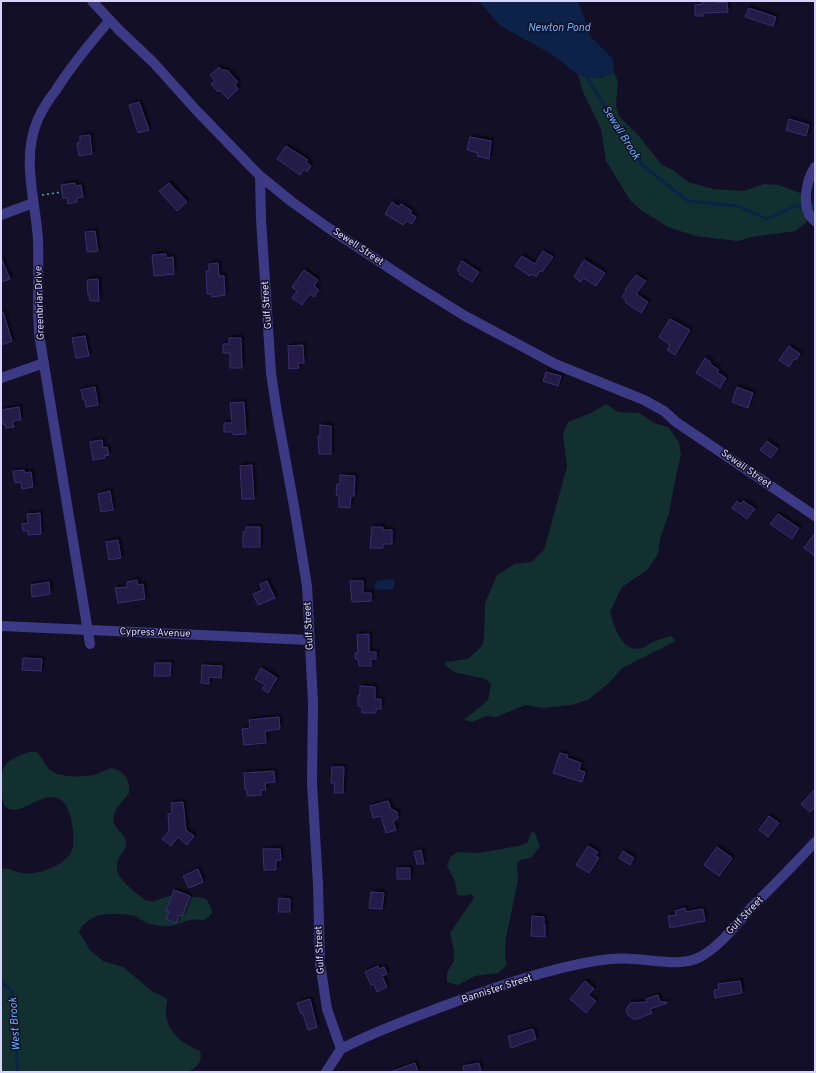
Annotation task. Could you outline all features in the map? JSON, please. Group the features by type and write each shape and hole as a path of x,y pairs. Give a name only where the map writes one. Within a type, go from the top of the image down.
{"street":[{"name":"Sewell Street","path":"92,1 153,62 196,110 260,176 292,202 415,285 465,316 555,364 644,400 664,410 676,422"},
{"name":"Greenbriar Drive","path":"90,644 39,334 38,238 30,174 30,151 38,119 45,106 74,62 110,20"},
{"path":"815,167 810,174 806,205 811,218 815,221"},
{"name":"Gulf Street","path":"260,176 271,373 307,586 313,703 312,783 318,885 320,963 327,1009 341,1049"},
{"path":"1,215 33,203"},
{"path":"1,378 44,363"},
{"name":"Sewall Street","path":"676,422 815,516"},
{"name":"Cypress Avenue","path":"1,626 309,640"},
{"name":"Gulf Street","path":"660,960 670,962 690,961 712,950 815,842"},
{"name":"Bannister Street","path":"341,1049 373,1033 517,980 572,966 606,960 660,960"},
{"path":"326,1072 341,1049"}],"path":[{"path":"42,195 62,192"}],"green space":[{"path":"614,72 618,82 616,106 619,116 639,136 662,165 673,170 688,182 714,189 744,191 764,184 779,185 810,195 814,206 805,224 795,231 752,237 738,241 695,236 668,227 641,210 630,200 606,161 601,129 583,92 578,75 600,78"},
{"path":"606,404 618,412 639,413 654,423 668,427 679,442 681,455 669,513 660,539 658,554 647,570 622,587 610,612 620,638 629,647 635,649 642,648 655,641 671,636 676,641 622,668 610,682 588,700 571,705 543,708 525,705 496,717 486,716 472,722 464,720 488,700 491,684 485,679 454,672 445,665 445,662 468,659 482,646 484,637 485,603 497,575 515,564 531,562 544,550 567,467 563,434 568,422 591,413"},
{"path":"29,752 37,752 48,768 57,774 71,776 92,775 112,768 123,774 129,784 129,793 116,809 113,820 114,824 126,841 126,845 117,864 118,873 126,884 146,900 153,901 171,896 197,897 206,899 211,907 212,913 204,920 190,920 167,926 149,924 130,915 105,914 86,922 79,932 90,950 103,961 123,967 152,991 167,999 167,1019 172,1031 182,1041 200,1051 200,1061 188,1072 1,1072 1,869 28,873 43,871 58,865 64,860 72,850 73,845 71,819 64,802 61,800 54,797 46,798 16,810 10,809 4,805 2,798 1,778 4,767 16,757"},
{"path":"532,831 535,833 540,846 531,858 520,860 517,864 518,880 506,938 505,956 507,965 498,973 475,976 458,985 447,982 447,973 454,961 454,950 450,933 474,898 471,894 464,896 457,895 455,881 447,866 451,856 458,852 479,853 518,846 527,843"}],"water":[{"name":"Newton Pond","path":"479,1 578,1 591,37 613,59 614,72 600,78 578,75 553,55 499,25"},
{"path":"392,579 394,581 393,589 377,590 374,587 377,581"}],"building":[{"path":"716,1 716,3 727,2 728,12 703,13 703,16 695,16 695,5 702,4 702,2"},
{"path":"749,8 776,17 773,26 745,17"},
{"path":"219,67 222,71 224,69 226,71 227,70 238,82 235,85 238,89 228,99 220,90 218,92 211,84 215,81 210,75"},
{"path":"139,102 149,130 138,133 129,105"},
{"path":"789,119 809,125 806,136 786,130"},
{"path":"90,135 92,154 79,156 77,143 80,142 80,136"},
{"path":"470,137 491,141 489,159 477,156 478,153 467,150"},
{"path":"286,146 308,160 306,162 311,166 307,172 304,169 300,175 277,159"},
{"path":"75,183 76,186 81,185 83,197 77,198 77,202 68,204 67,198 63,198 61,185"},
{"path":"169,183 187,202 177,211 159,191"},
{"path":"392,202 399,207 401,204 412,211 410,213 416,217 412,224 407,221 403,225 385,214"},
{"path":"95,231 98,251 87,252 85,232"},
{"path":"543,251 553,257 542,272 540,271 536,277 532,274 530,276 515,266 522,256 535,264"},
{"path":"166,254 166,258 173,257 174,274 154,276 152,255"},
{"path":"1,258 10,279 1,282"},
{"path":"584,260 605,273 596,286 583,278 581,282 574,277"},
{"path":"462,261 479,272 472,282 459,274 460,272 457,270"},
{"path":"218,263 219,276 224,276 225,295 212,297 212,294 207,294 206,271 209,270 209,264"},
{"path":"304,270 318,280 314,286 319,290 314,297 310,294 302,305 292,298 297,291 292,287"},
{"path":"636,275 646,281 636,294 648,302 641,313 625,302 626,300 622,297 626,291 625,290"},
{"path":"98,279 99,301 90,301 87,280"},
{"path":"1,312 3,312 12,341 1,345"},
{"path":"670,319 690,330 675,355 667,350 670,345 659,337"},
{"path":"85,336 89,356 76,358 72,338"},
{"path":"229,338 241,338 242,368 230,368 230,353 223,353 223,344 229,344"},
{"path":"303,345 304,363 298,363 299,368 289,369 288,346"},
{"path":"789,346 800,354 796,360 794,359 789,367 779,360"},
{"path":"705,358 711,362 710,364 719,370 717,372 726,378 720,388 696,373"},
{"path":"546,372 561,376 558,386 543,381"},
{"path":"95,387 98,405 86,407 81,390"},
{"path":"737,387 753,393 748,408 732,402"},
{"path":"244,402 246,434 233,435 233,432 224,432 224,423 232,423 230,403"},
{"path":"19,407 21,420 13,421 14,427 6,428 5,424 2,424 1,410"},
{"path":"320,425 331,426 331,454 319,454 318,436 320,436"},
{"path":"102,440 103,448 107,447 109,455 104,456 105,458 93,460 90,442"},
{"path":"767,441 778,449 771,458 760,450"},
{"path":"252,465 254,499 242,499 240,466"},
{"path":"24,470 25,473 31,472 33,487 22,489 21,482 15,483 13,471"},
{"path":"340,475 355,476 354,496 351,496 350,508 339,507 339,496 336,495 337,484 340,484"},
{"path":"110,491 113,510 101,512 98,494"},
{"path":"737,501 741,504 743,501 755,509 747,519 732,508"},
{"path":"40,513 41,534 28,535 28,531 23,531 22,524 28,523 27,514"},
{"path":"778,514 799,528 792,539 770,524"},
{"path":"246,527 260,527 260,547 243,547 243,532 246,531"},
{"path":"372,527 383,527 383,530 392,530 392,544 383,544 383,548 370,548"},
{"path":"815,533 815,556 804,548"},
{"path":"118,540 121,558 109,560 106,542"},
{"path":"137,580 138,585 143,584 145,599 118,603 115,588 127,587 127,582"},
{"path":"267,581 275,598 258,605 253,594 262,590 260,584"},
{"path":"350,581 363,581 363,593 371,593 371,601 352,602"},
{"path":"49,582 50,594 32,597 31,585"},
{"path":"369,634 369,652 376,652 376,659 371,659 371,666 359,666 358,659 355,659 355,653 358,653 357,635"},
{"path":"23,658 42,659 41,671 22,670"},
{"path":"155,663 171,663 170,676 154,676"},
{"path":"202,665 222,666 221,678 209,677 209,684 201,683"},
{"path":"261,668 277,678 268,693 262,689 265,685 255,679"},
{"path":"360,686 375,687 375,699 381,699 381,709 376,709 376,713 362,713 362,707 358,706"},
{"path":"279,717 280,729 265,731 266,743 244,745 242,729 250,728 249,720"},
{"path":"560,753 568,755 567,758 581,763 579,770 585,772 582,782 553,773"},
{"path":"332,767 344,767 343,793 334,793 335,783 331,783"},
{"path":"274,771 275,782 265,783 266,790 261,790 261,795 247,796 247,790 245,790 244,773"},
{"path":"815,789 815,807 810,812 801,804"},
{"path":"388,801 391,809 397,812 398,818 393,822 396,830 386,833 381,816 373,818 370,806"},
{"path":"183,802 186,830 194,836 187,845 178,837 171,846 162,839 169,831 168,814 172,813 171,803"},
{"path":"769,816 779,823 768,837 759,830"},
{"path":"588,846 598,852 595,856 599,858 589,873 576,865"},
{"path":"717,847 732,858 719,876 704,865"},
{"path":"263,849 280,849 281,860 276,860 276,870 264,870"},
{"path":"421,850 424,864 417,864 414,852"},
{"path":"623,851 634,858 630,865 619,858"},
{"path":"397,868 410,868 410,879 397,879"},
{"path":"198,869 203,882 189,888 183,876"},
{"path":"174,890 190,896 182,916 179,915 176,923 166,919 169,912 166,911"},
{"path":"371,892 384,893 382,909 369,908"},
{"path":"279,898 290,899 290,912 278,912"},
{"path":"685,908 686,912 703,909 705,921 670,928 668,916 676,915 675,911"},
{"path":"532,916 544,917 545,937 531,936"},
{"path":"378,966 379,969 384,967 387,974 382,976 387,987 377,992 374,984 371,985 365,972"},
{"path":"585,981 594,989 588,995 596,1001 586,1013 570,999"},
{"path":"740,981 742,993 715,998 714,990 719,989 718,984"},
{"path":"658,995 660,1002 667,1003 650,1009 652,1013 637,1019 633,1019 628,1015 626,1010 630,1003 647,1002 646,999"},
{"path":"310,999 317,1027 308,1030 303,1014 301,1014 297,1003"},
{"path":"533,1029 536,1039 511,1048 508,1036"},
{"path":"415,1063 418,1072 393,1072 393,1071"},
{"path":"479,1063 481,1072 464,1072 463,1066"}],"waterway":[{"name":"Sewall Brook","path":"584,73 642,165 688,201 738,206 767,219 793,207 815,203"},
{"name":"West Brook","path":"1,982 12,991 18,1072"}]}
